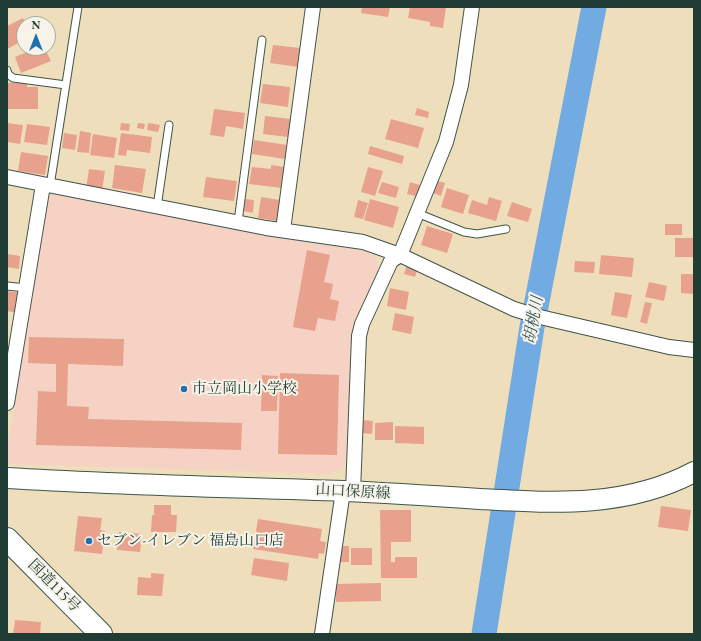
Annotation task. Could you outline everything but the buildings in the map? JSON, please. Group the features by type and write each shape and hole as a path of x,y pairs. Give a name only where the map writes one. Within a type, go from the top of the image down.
{"highway":[{"name":"国道115号","path":"7,538 101,634"}],"main road":[{"name":"山口保原線","path":"7,478 80,483 348,492 543,502 593,500 642,493 694,472"}],"street":[{"path":"283,230 313,7"},
{"path":"322,634 348,492 359,336 362,324 387,268 391,262 400,255 446,142 457,104 472,7"},
{"path":"7,178 238,222 363,242 400,255 514,309 540,317 669,347 694,350"},
{"path":"7,403 10,363 46,185"}],"lane":[{"path":"46,185 66,85 78,7"},
{"path":"238,222 262,40"},
{"path":"7,70 8,74 13,78 66,85"},
{"path":"157,206 169,125"},
{"path":"417,214 464,232 477,234 506,229"},
{"path":"7,286 26,288"}],"shaded area":[{"name":"市立岡山小学校","path":"54,192 358,248 375,256 379,270 353,324 346,462 342,468 330,474 7,464 7,453 47,197"}],"waterway":[{"name":"胡桃川","path":"484,634 532,327 594,7"}],"place":[{"name":"市立岡山小学校","path":"184,389"},
{"name":"セブン-イレブン 福島山口店","path":"89,541"}]}
